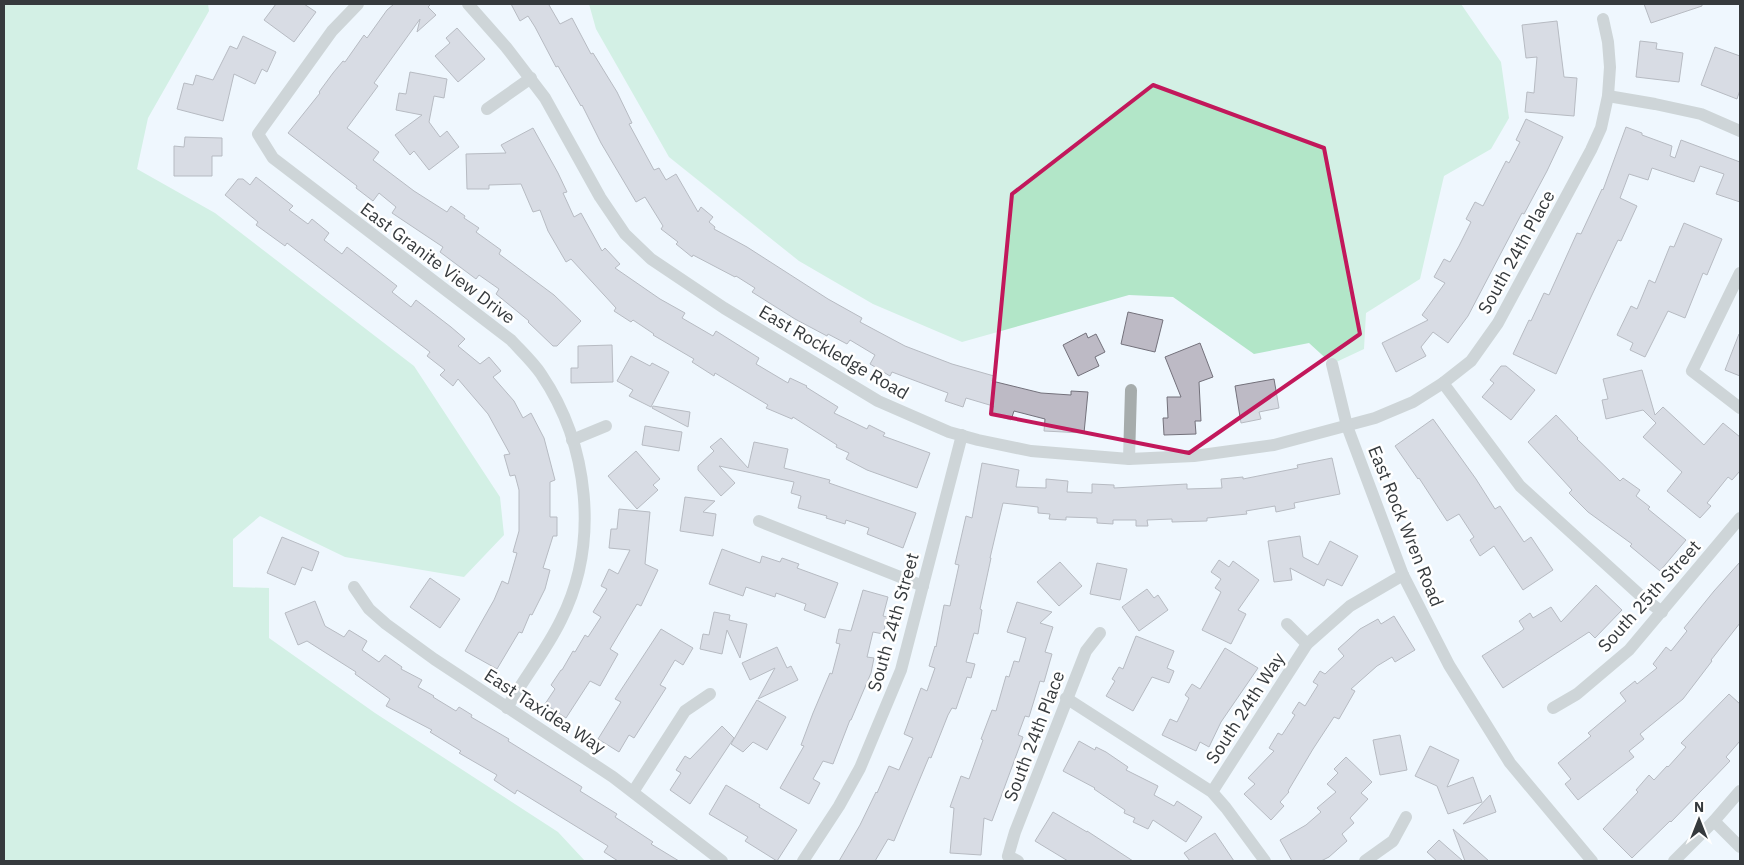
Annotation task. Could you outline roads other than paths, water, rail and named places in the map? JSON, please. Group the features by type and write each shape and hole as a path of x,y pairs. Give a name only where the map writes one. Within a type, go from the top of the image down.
{"street":[{"name":"East Rockledge Road","path":"468,4 506,47 545,98 605,204 625,234 651,259 724,308 878,401 962,436 1031,451 1129,459 1194,456 1274,445 1347,426"},
{"name":"East Granite View Drive","path":"354,5 332,31 258,134 273,158 511,340 541,373 562,413 579,460 585,495 585,525 579,567 572,594 561,621 508,708"},
{"name":"South 24th Place","path":"1347,426 1376,418 1413,402 1443,383 1470,361 1498,323 1592,150 1602,128 1608,96 1610,68 1608,42 1603,19"},
{"path":"487,109 531,78"},
{"path":"1608,96 1701,114 1740,131"},
{"path":"1740,273 1692,371 1740,408"},
{"name":"East Rock Wren Road","path":"1332,364 1347,426 1403,575 1449,665 1510,763 1592,861"},
{"path":"1443,383 1520,486 1641,596 1662,612"},
{"path":"1129,459 1131,390"},
{"path":"572,440 606,426"},
{"name":"South 24th Street","path":"803,861 839,806 860,768 901,670 962,436"},
{"name":"South 25th Street","path":"1553,708 1577,694 1629,650 1740,518"},
{"path":"759,521 923,586"},
{"name":"South 24th Way","path":"1212,792 1307,644 1350,606 1403,575"},
{"name":"East Taxidea Way","path":"354,587 370,609 386,624 434,659 613,777 722,861"},
{"name":"South 24th Way","path":"1287,624 1307,644"},
{"name":"South 24th Place","path":"1013,859 1015,832 1066,698 1086,651 1100,633"},
{"path":"633,792 685,711 710,694"},
{"path":"1066,698 1212,792 1265,861"},
{"path":"1674,861 1714,821 1740,791"},
{"path":"1365,861 1393,841 1406,817"},
{"path":"1714,821 1740,847"}]}
